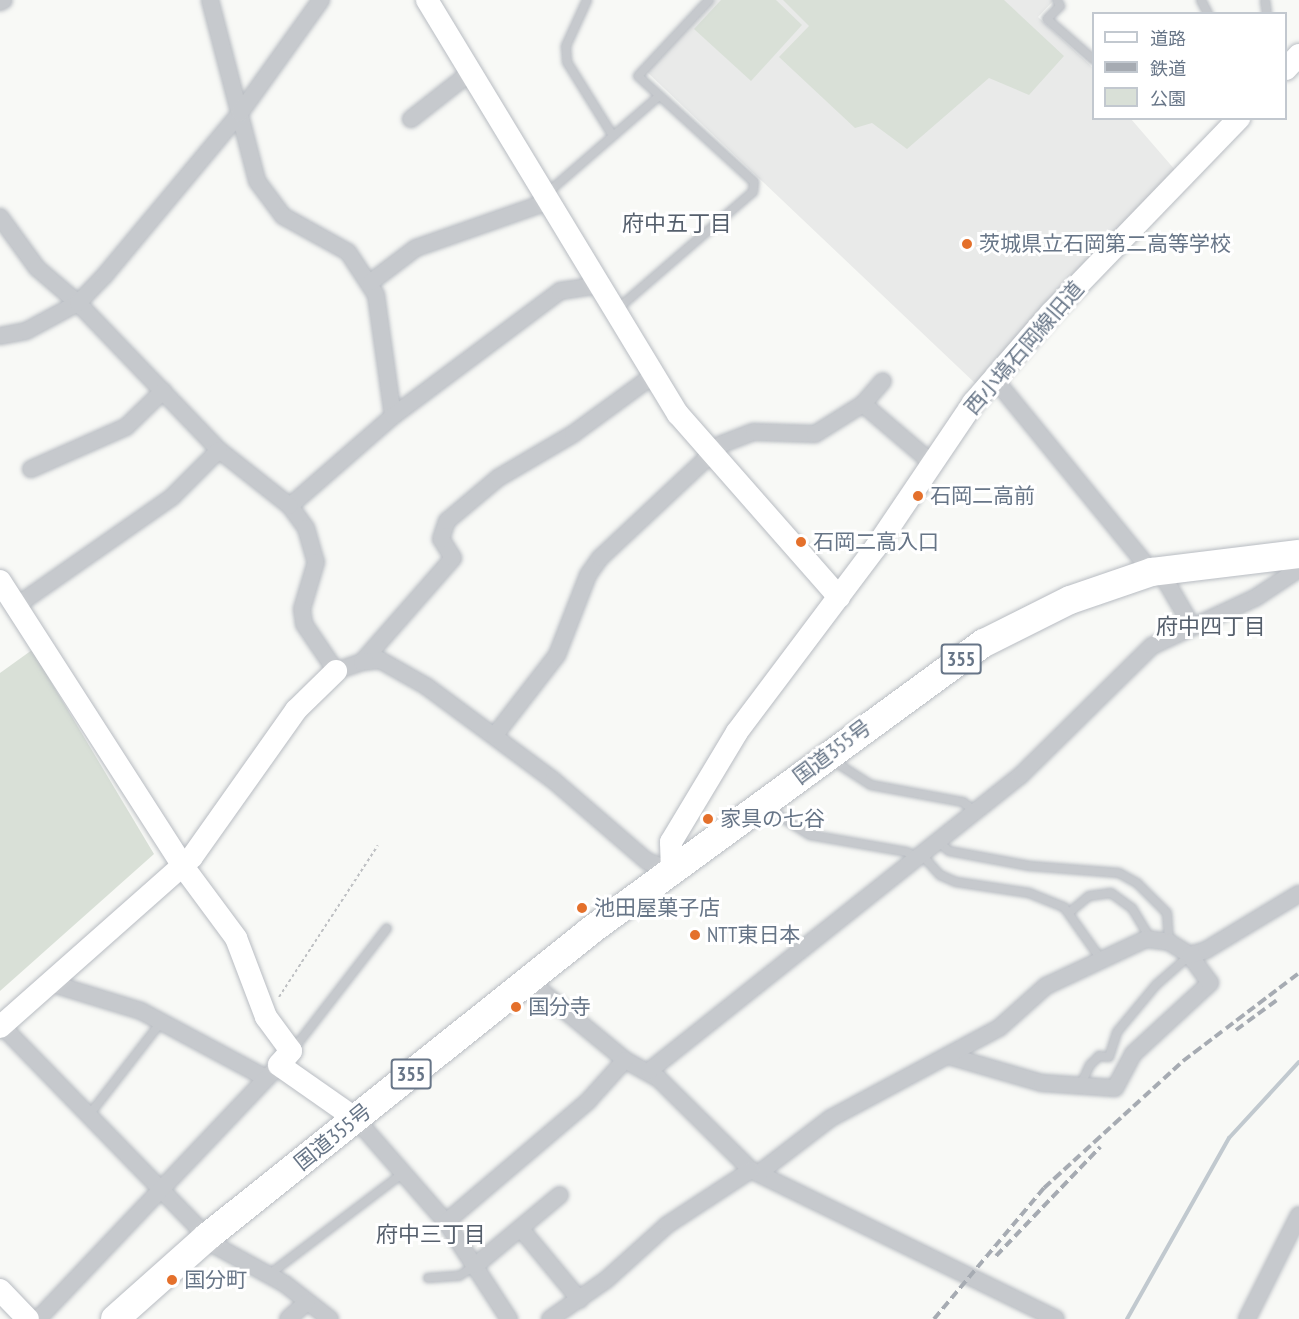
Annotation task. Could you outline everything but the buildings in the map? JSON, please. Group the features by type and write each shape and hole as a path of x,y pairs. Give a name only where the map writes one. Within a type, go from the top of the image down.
{"highway":[{"name":"国道355号","path":"115,1319 207,1237 528,980 828,755 1024,620 1156,571 1299,554"}],"street":[{"path":"210,0 240,113 250,164 272,205 348,252 371,282 393,416"},
{"path":"0,336 26,331 78,303 240,113 321,0"},
{"path":"427,0 654,375 711,454 839,597"},
{"path":"1287,68 1299,55"},
{"path":"411,119 471,72"},
{"name":"西小塙石岡線旧道","path":"672,871 672,842 737,732 839,597 993,377 1237,120"},
{"path":"371,282 416,248 548,197"},
{"path":"0,217 37,268 78,303 219,450 290,506 306,528 316,562 302,609 304,624 336,671"},
{"path":"290,506 393,416 560,291 600,285"},
{"path":"362,662 453,558 441,539 447,521 498,478 573,434 654,375"},
{"path":"993,377 1156,571 1192,626"},
{"path":"495,735 557,655 588,575 600,558 711,454 741,434 815,434 863,404 884,381"},
{"path":"31,469 126,427 163,391"},
{"path":"863,404 932,463"},
{"path":"16,606 172,496 219,450"},
{"path":"649,1071 976,812 1061,739 1152,646 1255,598 1299,568"},
{"path":"0,581 182,865 236,938 266,1017 278,1065"},
{"path":"330,1319 308,1302 207,1237 1,1026 182,865 216,829 296,710 336,671 362,662 380,660 399,670 495,735 647,861 672,871"},
{"path":"1190,955 1231,937 1299,894"},
{"path":"550,1319 580,1300 667,1225 755,1172 831,1118 949,1056 1012,1018 1046,986 1150,939 1169,942 1190,955 1210,983 1133,1054 1115,1088 1082,1082 1042,1083 949,1056"},
{"path":"528,980 625,1060 649,1071 755,1172 1048,1317"},
{"path":"50,983 162,1021 278,1065 356,1119 446,1222 476,1265 507,1316 488,1319"},
{"path":"446,1222 588,1101 625,1060"},
{"path":"38,1319 278,1065"},
{"path":"476,1265 560,1195"},
{"path":"1247,1319 1299,1215"},
{"path":"521,1229 580,1300"},
{"path":"0,1290 28,1319"},
{"path":"288,1319 308,1302"}],"lane":[{"path":"587,0 566,46 567,62 613,136"},
{"path":"615,311 753,192 754,182 638,76 709,0"},
{"path":"1057,0 1060,6 1047,19 1092,58"},
{"path":"548,197 659,96"},
{"path":"828,755 871,785 963,802 976,812"},
{"path":"772,811 810,835 907,852 920,857 940,875 956,882 1029,894 1071,911 1103,962"},
{"path":"939,842 949,850 1030,866 1119,873 1137,883 1167,913 1169,942"},
{"path":"1071,911 1089,896 1111,893 1132,908 1150,939"},
{"path":"278,1065 387,928"},
{"path":"1082,1082 1090,1065 1099,1056 1109,1057 1117,1032 1156,985 1190,955"},
{"path":"88,1116 162,1021"},
{"path":"267,1276 403,1173"},
{"path":"428,1278 459,1276 476,1265"}],"path":[{"path":"266,1017 378,845"}],"shaded area":[{"name":"茨城県立石岡第二高等学校","path":"714,0 1054,0 1038,17 1092,67 1092,120 1132,120 1176,171 977,385 646,71"}],"green space":[{"path":"721,0 776,0 802,25 751,81 694,29"},
{"path":"783,0 1004,0 1064,56 1029,95 989,78 907,149 872,123 855,128 779,57 809,26"},
{"path":"32,650 154,854 0,991 0,673"}],"waterway":[{"path":"1127,1319 1229,1138 1299,1062"}],"railway":[{"path":"934,1319 1044,1188 1183,1061 1299,973"},
{"path":"1236,1030 1277,1000"},
{"path":"996,1256 1100,1147"}],"place":[{"name":"茨城県立石岡第二高等学校","path":"967,244"},
{"name":"石岡二高前","path":"918,496"},
{"name":"石岡二高入口","path":"801,542"},
{"name":"家具の七谷","path":"708,819"},
{"name":"池田屋菓子店","path":"582,908"},
{"name":"NTT東日本","path":"695,935"},
{"name":"国分寺","path":"516,1007"},
{"name":"国分町","path":"172,1280"}],"district":[{"name":"府中五丁目","path":"677,224"},
{"name":"府中四丁目","path":"1211,627"},
{"name":"府中三丁目","path":"431,1235"}]}
